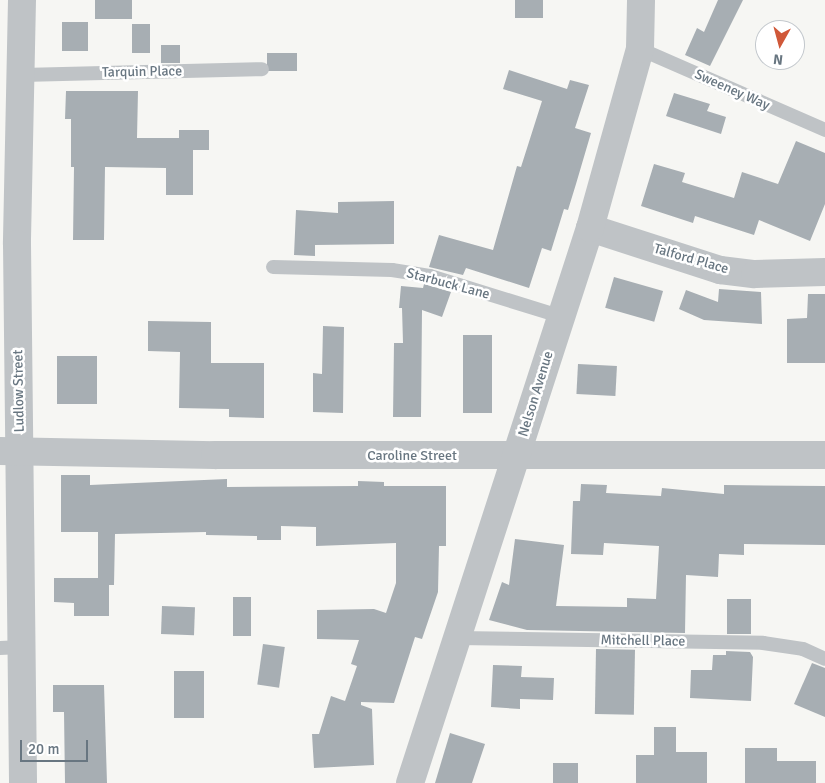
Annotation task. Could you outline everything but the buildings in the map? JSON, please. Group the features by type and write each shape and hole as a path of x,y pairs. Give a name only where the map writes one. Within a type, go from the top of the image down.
{"street":[{"name":"Ludlow Street","path":"22,0 22,75 8,244 11,647 23,783"},
{"name":"Nelson Avenue","path":"410,783 517,457 559,316 590,228 640,49 641,0"},
{"name":"Talford Place","path":"590,228 720,270 756,274 825,272"},
{"name":"Caroline Street","path":"10,451 517,457 825,455"}],"lane":[{"name":"Sweeney Way","path":"640,49 825,130"},
{"name":"Tarquin Place","path":"22,75 262,69"},
{"name":"Starbuck Lane","path":"274,267 392,270 430,276 559,316"},
{"name":"Mitchell Place","path":"458,638 763,644 803,649 825,659"}]}
